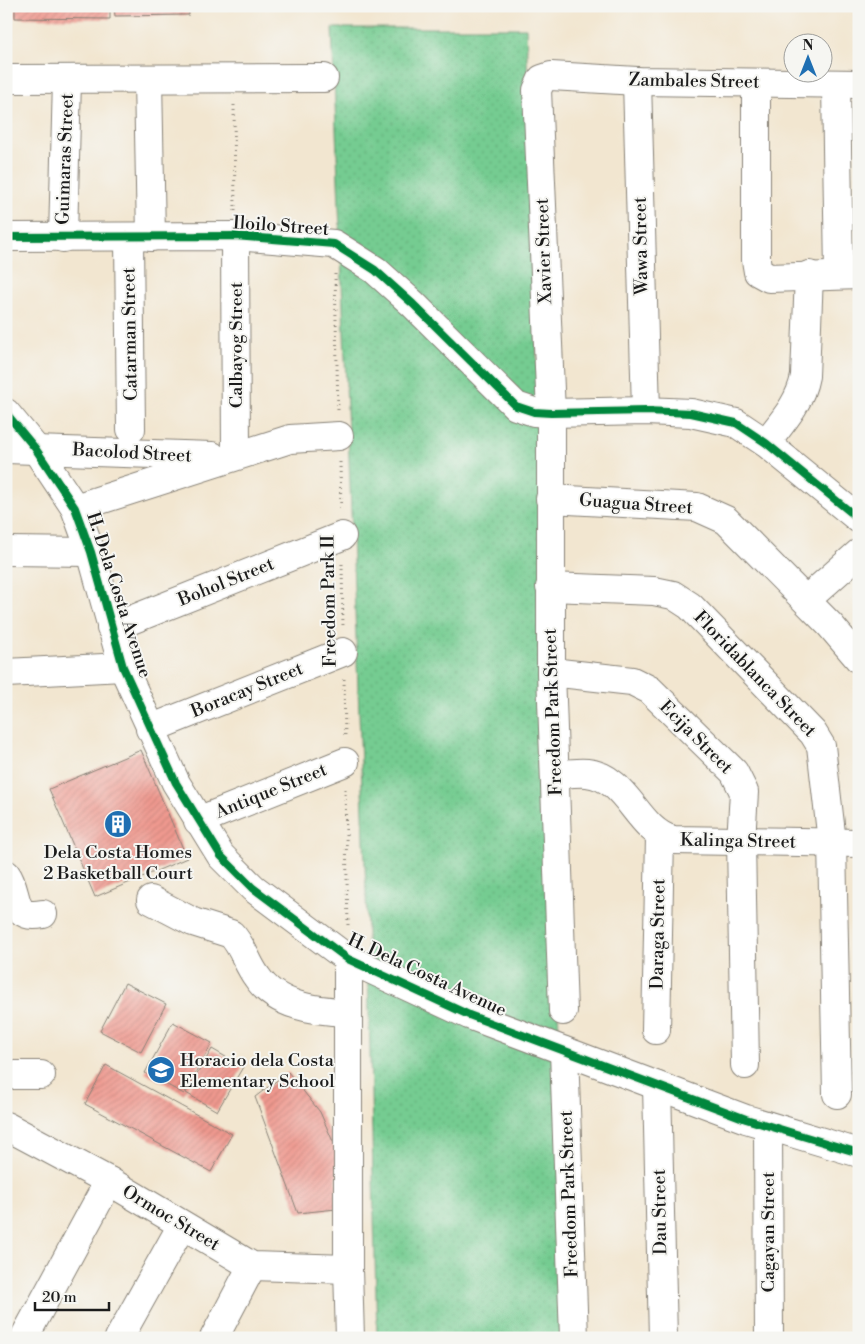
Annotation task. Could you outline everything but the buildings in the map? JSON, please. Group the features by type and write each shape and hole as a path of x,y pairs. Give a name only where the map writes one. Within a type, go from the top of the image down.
{"street":[{"name":"Zambales Street","path":"537,90 542,79 551,76 637,81 847,84"},
{"path":"6,79 234,80 324,78"},
{"name":"Guimaras Street","path":"63,238 67,79"},
{"name":"Catarman Street","path":"131,429 148,79"},
{"name":"Wawa Street","path":"637,81 646,411"},
{"path":"756,83 756,260 758,272 769,278 849,274 847,84"},
{"name":"Xavier Street","path":"537,90 551,413"},
{"name":"Iloilo Street","path":"6,237 235,236 334,244 375,270 516,406 534,412 551,413 646,411 691,414 736,423 766,443 859,519"},
{"name":"Calbayog Street","path":"232,456 235,236"},
{"path":"766,443 796,405 802,392 805,376 809,275"},
{"name":"H. Dela Costa Avenue","path":"6,413 35,448 75,508 91,552 122,667 176,783 220,856 252,888 348,959 469,1016 768,1126 859,1153"},
{"name":"Freedom Park Street","path":"551,413 551,672 563,1011"},
{"name":"Bacolod Street","path":"75,508 290,438 339,436"},
{"name":"Bacolod Street","path":"6,449 35,448 232,456"},
{"name":"Guagua Street","path":"550,498 697,507 726,520 830,625 859,659"},
{"name":"Bohol Street","path":"111,628 342,536"},
{"path":"6,551 91,552"},
{"path":"806,600 859,553"},
{"name":"Floridablanca Street","path":"550,587 654,591 673,595 690,606 813,733 821,746 832,842 837,1094"},
{"name":"Boracay Street","path":"150,729 343,652"},
{"path":"6,673 122,667"},
{"name":"Ecija Street","path":"551,672 632,681 650,690 734,772 740,782 744,792 741,841 745,1065"},
{"name":"Antique Street","path":"198,821 345,762"},
{"name":"Kalinga Street","path":"555,775 587,773 609,780 650,828 660,837 673,840 859,843"},
{"name":"Daraga Street","path":"656,1030 660,837"},
{"path":"6,874 11,880 17,905 24,914 32,916 43,914"},
{"path":"151,900 192,922 231,934 256,977 268,990 280,998 301,1007 347,1012"},
{"path":"348,959 348,1269 350,1338"},
{"name":"Freedom Park Street","path":"564,1051 574,1338"},
{"path":"6,1075 41,1076"},
{"name":"Dau Street","path":"657,1086 663,1338"},
{"name":"Cagayan Street","path":"768,1126 769,1338"},
{"name":"Ormoc Street","path":"10,1137 108,1181 252,1266 348,1269"},
{"path":"24,1338 108,1181"},
{"path":"119,1338 182,1225"},
{"path":"214,1338 252,1266"}],"path":[{"path":"234,80 235,236"}],"green space":[{"path":"332,28 526,28 569,1338 377,1338 366,891"}],"cycle path":[{"path":"6,237 235,236 334,244 375,270 413,304 516,406 534,412 551,413 646,411 691,413 736,423 766,443 859,519"},
{"path":"6,413 35,448 75,508 91,552 123,667 176,783 221,856 253,888 348,959 469,1015 746,1119 859,1153"}],"place":[{"name":"Dela Costa Homes 2 Basketball Court","path":"118,824"},
{"name":"Horacio dela Costa Elementary School","path":"161,1070"}]}
